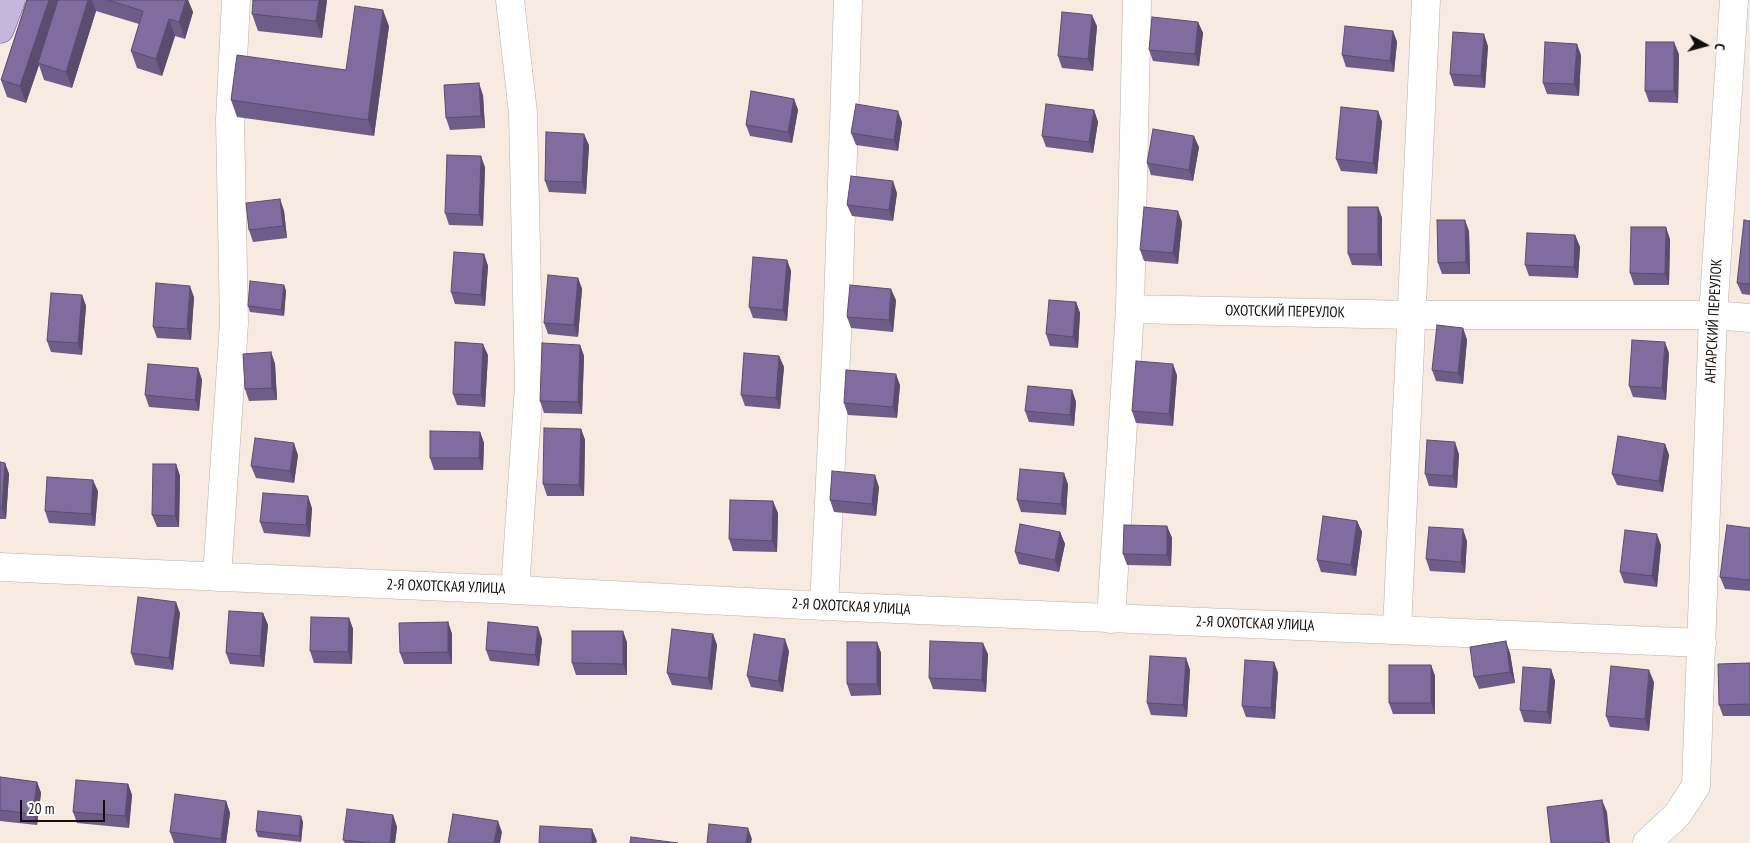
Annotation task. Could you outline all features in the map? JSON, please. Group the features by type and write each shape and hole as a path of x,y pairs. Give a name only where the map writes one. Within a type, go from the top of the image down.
{"main road":[{"path":"0,29 11,0"}],"street":[{"path":"217,577 234,323 230,120 236,0"},
{"path":"510,0 524,113 529,385 515,590"},
{"path":"824,606 837,336 848,0"},
{"path":"1111,619 1130,309 1137,0"},
{"path":"1397,629 1426,0"},
{"name":"АНГАРСКИЙ ПЕРЕУЛОК","path":"1647,843 1677,815 1696,786 1713,316 1734,0"},
{"name":"ОХОТСКИЙ ПЕРЕУЛОК","path":"1130,309 1412,315 1713,316 1750,318"},
{"name":"2-Я ОХОТСКАЯ УЛИЦА","path":"0,567 1111,619 1397,629 1702,643"}],"building":[{"path":"27,0 49,0 20,86 1,80"},
{"path":"58,0 88,0 66,72 38,63"},
{"path":"108,0 186,0 179,22 169,19 156,59 131,51 143,11"},
{"path":"253,0 319,0 316,21 252,14"},
{"path":"355,6 383,10 368,120 231,100 237,55 346,70"},
{"path":"1062,12 1092,15 1088,59 1058,56"},
{"path":"1152,17 1198,22 1195,54 1149,50"},
{"path":"1345,26 1393,31 1390,61 1342,55"},
{"path":"1453,32 1484,34 1481,76 1450,74"},
{"path":"1545,42 1577,44 1574,84 1543,83"},
{"path":"1646,42 1674,42 1674,91 1645,91"},
{"path":"479,83 481,116 446,118 444,85"},
{"path":"751,91 794,99 788,132 746,125"},
{"path":"856,104 898,111 894,140 851,133"},
{"path":"1046,104 1094,110 1089,142 1042,136"},
{"path":"1341,107 1378,111 1373,163 1336,159"},
{"path":"1153,129 1194,136 1189,170 1147,163"},
{"path":"546,132 584,134 582,182 545,181"},
{"path":"447,155 481,156 479,215 445,213"},
{"path":"851,176 893,181 889,210 847,205"},
{"path":"280,199 283,226 249,230 246,203"},
{"path":"1144,207 1178,211 1173,253 1140,250"},
{"path":"1348,207 1378,207 1378,254 1348,254"},
{"path":"1437,220 1465,220 1466,262 1438,263"},
{"path":"1744,220 1750,221 1750,284 1737,283"},
{"path":"1631,227 1666,227 1665,274 1630,273"},
{"path":"1527,233 1575,235 1574,267 1525,265"},
{"path":"454,252 484,254 481,295 451,292"},
{"path":"753,257 787,260 783,310 749,307"},
{"path":"548,275 578,278 574,325 544,323"},
{"path":"250,281 284,285 281,310 248,306"},
{"path":"156,283 190,286 187,329 153,327"},
{"path":"850,285 891,289 889,320 847,317"},
{"path":"51,293 82,295 78,343 47,341"},
{"path":"1049,300 1076,302 1073,337 1046,334"},
{"path":"1437,325 1463,328 1458,373 1432,370"},
{"path":"1632,340 1665,342 1662,388 1629,386"},
{"path":"455,342 483,344 481,395 453,394"},
{"path":"542,343 580,345 578,402 540,401"},
{"path":"271,352 272,388 245,389 243,354"},
{"path":"744,353 779,356 776,398 741,395"},
{"path":"1136,361 1173,364 1169,414 1132,411"},
{"path":"148,364 198,368 195,400 145,395"},
{"path":"846,370 896,374 893,407 844,403"},
{"path":"1028,386 1072,390 1070,415 1025,411"},
{"path":"544,428 581,429 579,485 543,484"},
{"path":"430,431 480,432 479,458 430,458"},
{"path":"1618,436 1665,444 1659,481 1612,474"},
{"path":"255,438 294,443 290,471 251,466"},
{"path":"1427,440 1455,442 1453,476 1425,474"},
{"path":"0,462 5,463 2,508 0,508"},
{"path":"153,464 176,464 175,516 152,515"},
{"path":"1020,469 1064,473 1061,504 1017,500"},
{"path":"832,471 875,475 872,504 830,500"},
{"path":"47,477 93,480 91,514 45,511"},
{"path":"263,493 308,496 306,525 260,522"},
{"path":"730,500 773,501 772,541 729,539"},
{"path":"1323,516 1357,521 1351,565 1317,560"},
{"path":"1020,524 1060,532 1055,560 1015,552"},
{"path":"1124,525 1167,526 1167,555 1123,554"},
{"path":"1727,525 1750,528 1750,580 1720,577"},
{"path":"1429,527 1463,529 1461,562 1426,559"},
{"path":"1625,530 1657,534 1652,576 1620,572"},
{"path":"138,597 176,602 169,658 131,653"},
{"path":"229,611 263,613 260,656 226,653"},
{"path":"311,617 349,618 348,652 310,651"},
{"path":"448,622 448,652 400,653 399,623"},
{"path":"488,622 538,627 535,655 486,650"},
{"path":"672,629 713,634 708,678 667,673"},
{"path":"572,631 623,631 623,664 572,663"},
{"path":"754,634 785,639 778,681 747,676"},
{"path":"930,641 983,643 982,680 929,678"},
{"path":"1506,641 1510,672 1474,677 1470,647"},
{"path":"847,642 877,642 877,684 847,684"},
{"path":"1150,656 1186,658 1183,705 1147,703"},
{"path":"1245,660 1274,662 1271,708 1242,706"},
{"path":"1750,663 1750,704 1719,705 1718,664"},
{"path":"1389,665 1431,665 1431,703 1389,703"},
{"path":"1611,666 1649,670 1645,719 1606,716"},
{"path":"1523,667 1551,669 1547,712 1520,710"},
{"path":"0,777 37,782 33,814 0,810"},
{"path":"76,780 128,784 125,816 73,812"},
{"path":"175,794 226,801 221,839 170,832"},
{"path":"1602,800 1607,842 1551,843 1547,807"},
{"path":"347,809 393,815 390,843 343,840"},
{"path":"258,811 301,816 299,836 256,831"},
{"path":"453,814 498,821 494,843 448,843"},
{"path":"709,824 748,828 746,843 707,843"},
{"path":"540,826 592,829 592,843 539,843"},
{"path":"631,837 678,843 630,843"}]}
